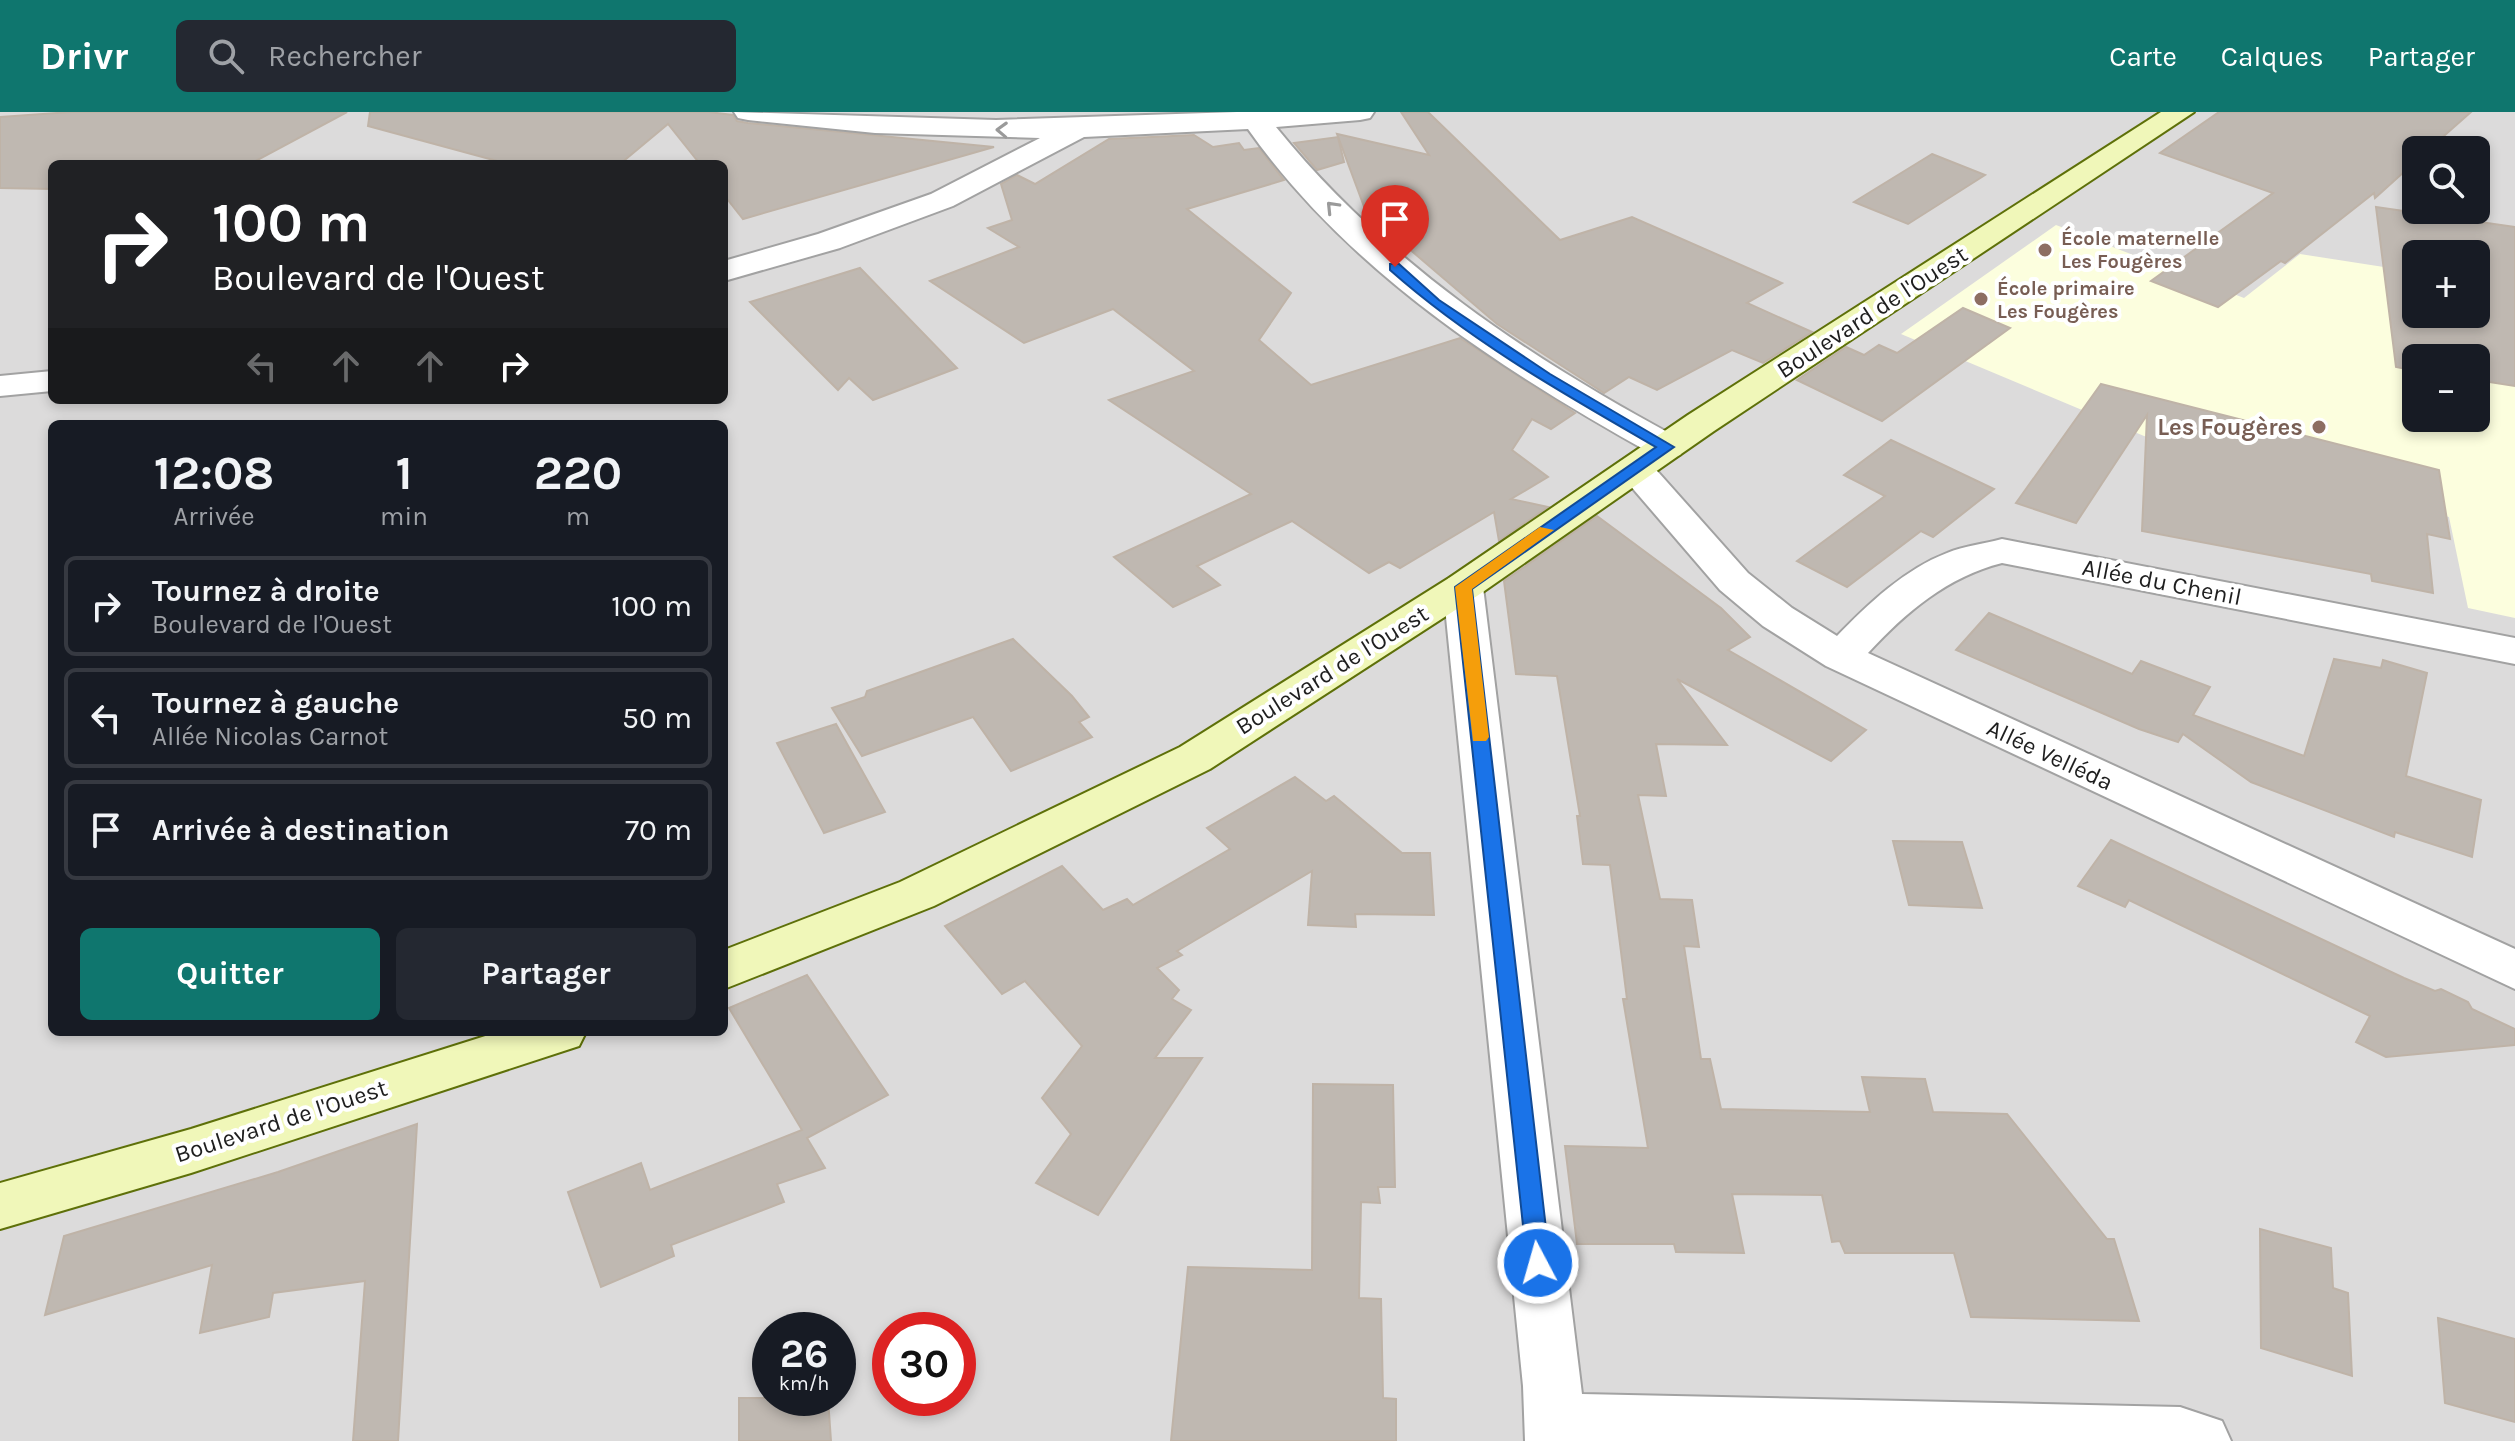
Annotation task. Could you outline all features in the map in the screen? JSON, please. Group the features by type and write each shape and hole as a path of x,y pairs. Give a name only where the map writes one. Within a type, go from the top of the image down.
{"street":[{"path":"748,112 927,128 1360,112"},
{"name":"Boulevard de l'Ouest","path":"728,968 917,894 1195,758 1463,587 1667,447 2180,112"},
{"path":"1253,116 1330,206 1435,303 1545,377 1667,447"},
{"path":"728,270 829,241 942,200 1089,121"},
{"path":"0,386 48,381"},
{"name":"Allée Velléda","path":"1634,469 1662,493 1722,569 1777,617 1841,657 2515,970"},
{"name":"Allée du Chenil","path":"1841,657 1865,629 1927,582 1960,562 2002,551 2515,651"},
{"path":"1463,587 1554,1431 2180,1435 2201,1441"},
{"name":"Boulevard de l'Ouest","path":"0,1206 191,1151 549,1036"}],"shaded area":[{"path":"0,112 2515,112 2515,1441 0,1441"},
{"name":"Les Fougères","path":"2056,225 2244,298 2300,254 2402,270 2402,328 2490,328 2490,304 2515,287 2515,618 2468,608 2449,517 2144,436 1901,334"}],"building":[{"path":"71,112 347,112 257,160 48,160 48,189 0,188 0,117"},
{"path":"370,112 709,112 733,115 737,121 748,123 994,147 743,219 728,200 728,160 697,160 668,124 625,160 493,160 368,126"},
{"path":"1401,112 1428,112 1560,240 1632,217 1782,283 1747,303 1812,332 1763,363 1732,350 1657,390 1629,377 1604,393 1497,324 1366,212 1337,134 1429,155"},
{"path":"2219,112 2471,112 2444,136 2402,136 2402,174 2375,198 2374,193 2285,263 2281,261 2218,307 2151,281 2273,193 2160,153"},
{"path":"1194,135 1213,147 1239,143 1244,150 1259,148 1284,180 1187,209 1291,293 1259,340 1311,385 1460,338 1575,413 1551,429 1532,419 1512,450 1548,477 1511,499 1548,507 1499,541 1494,512 1400,568 1389,562 1369,573 1292,521 1197,566 1220,585 1173,607 1114,557 1251,494 1109,400 1194,371 1113,309 1024,343 930,281 1019,247 988,228 1012,220 1001,184 1017,175 1035,184 1109,139"},
{"path":"1338,137 1344,162 1317,170 1294,143"},
{"path":"1932,154 1985,175 1908,224 1854,202"},
{"path":"2376,207 2402,211 2402,224 2490,223 2515,227 2515,386 2490,382 2490,344 2402,344 2402,368 2396,367"},
{"path":"860,268 957,368 873,400 849,378 838,390 750,302"},
{"path":"1963,308 2010,328 1882,421 1797,380 1846,347 1864,355 1879,345 1897,353"},
{"path":"2101,384 2439,470 2450,539 2427,534 2433,593 2372,581 2371,574 2142,531 2147,415 2076,523 2016,503"},
{"path":"1891,440 1994,489 1933,537 1921,531 1847,587 1797,561 1885,496 1844,475"},
{"path":"1597,516 1721,608 1750,637 1728,650 1866,730 1831,761 1677,679 1727,745 1656,744 1666,796 1638,795 1660,899 1692,900 1699,947 1684,946 1701,1059 1710,1059 1721,1109 1870,1112 1862,1077 1925,1079 1933,1112 2007,1114 2107,1239 2114,1239 2139,1321 1971,1317 1954,1253 1845,1253 1840,1241 1832,1242 1822,1195 1732,1194 1744,1253 1676,1252 1674,1244 1577,1244 1565,1146 1648,1148 1623,999 1627,999 1610,865 1583,864 1577,816 1580,816 1557,676 1516,674 1504,581"},
{"path":"1989,613 2132,674 2141,661 2210,687 2193,715 2304,756 2334,659 2381,668 2383,660 2427,673 2406,776 2481,800 2472,857 2395,832 2394,837 2251,782 2183,734 2178,742 2139,729 1956,650"},
{"path":"1013,639 1072,696 1089,717 1079,722 1092,737 1011,771 973,717 862,756 832,708 865,697 867,691"},
{"path":"836,724 885,812 824,833 777,743"},
{"path":"1295,777 1326,801 1334,796 1402,853 1430,853 1434,915 1355,914 1356,927 1308,925 1312,871 1177,951 1182,955 1157,968 1179,990 1172,999 1191,1010 1155,1058 1202,1058 1098,1215 1036,1183 1071,1134 1042,1098 1082,1046 1025,981 1002,994 945,926 1062,866 1103,910 1127,899 1133,905 1230,849 1207,828"},
{"path":"2111,840 2404,978 2435,991 2441,989 2468,1002 2472,1009 2515,1029 2515,1045 2386,1057 2356,1042 2370,1016 2129,900 2125,907 2078,886"},
{"path":"1893,841 1962,842 1982,908 1909,905"},
{"path":"807,975 888,1095 807,1138 825,1168 777,1184 784,1202 671,1245 674,1256 601,1287 568,1192 641,1163 650,1190 802,1130 729,1008"},
{"path":"1313,1084 1393,1085 1395,1187 1378,1187 1380,1203 1361,1202 1359,1298 1381,1299 1383,1398 1396,1399 1396,1441 1171,1441 1188,1267 1312,1270"},
{"path":"417,1124 398,1441 353,1441 365,1281 273,1293 269,1317 200,1333 212,1265 45,1315 64,1236 278,1172"},
{"path":"2260,1229 2331,1248 2333,1288 2348,1293 2352,1376 2261,1348"},
{"path":"2438,1318 2515,1339 2515,1422 2445,1403"},
{"path":"739,1398 752,1398 752,1416 829,1416 831,1441 739,1441"}],"slow traffic":[{"path":"1480,737 1463,587 1546,530"}],"place":[{"name":"École maternelle Les Fougères","path":"2045,250"},
{"name":"École primaire Les Fougères","path":"1981,299"},
{"name":"Les Fougères","path":"2319,427"}],"route":[{"path":"1395,267 1435,303 1545,377 1667,447 1463,587 1538,1263"}]}
